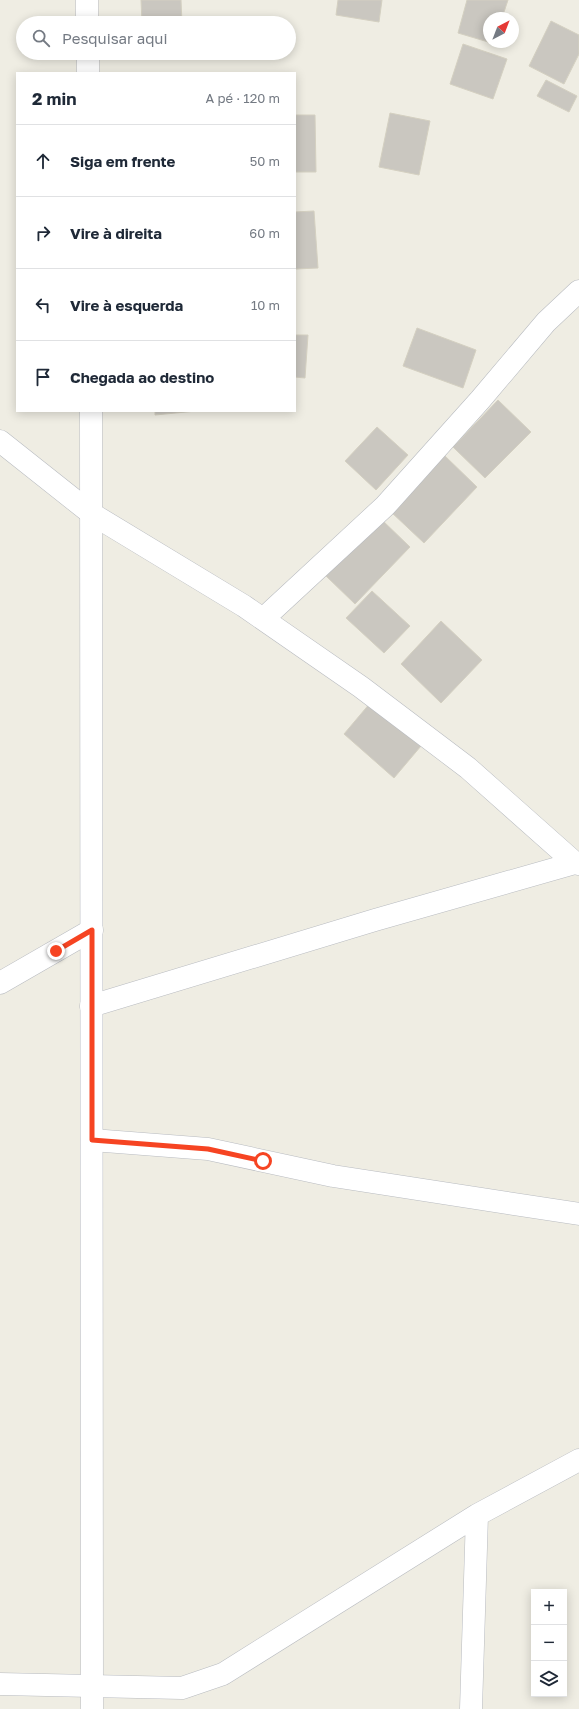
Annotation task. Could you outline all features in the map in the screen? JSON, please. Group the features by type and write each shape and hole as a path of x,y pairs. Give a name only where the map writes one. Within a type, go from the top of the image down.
{"street":[{"path":"87,0 87,16"},
{"path":"88,60 88,72"},
{"path":"263,619 385,506 480,400 546,322 579,292"},
{"path":"91,412 92,1709"},
{"path":"0,441 92,514 244,606 361,687 468,768 577,864"},
{"path":"92,1006 375,920 577,864"},
{"path":"0,983 92,930"},
{"path":"92,1140 208,1149 333,1176 579,1214"},
{"path":"0,1684 182,1688 223,1674 477,1515 579,1460"},
{"path":"471,1709 477,1515"}],"building":[{"path":"141,0 181,0 182,16 142,16"},
{"path":"338,0 382,0 379,22 336,15"},
{"path":"467,0 508,0 504,12 483,12 483,40 458,33"},
{"path":"551,21 579,35 579,54 564,84 529,66"},
{"path":"463,44 507,59 493,99 450,84"},
{"path":"546,80 577,96 569,112 537,96"},
{"path":"390,113 430,121 419,175 379,167"},
{"path":"296,115 315,115 316,172 296,172"},
{"path":"314,211 318,268 296,269 296,212"},
{"path":"417,328 476,350 463,388 403,366"},
{"path":"296,335 308,335 305,378 296,377"},
{"path":"498,400 531,432 485,478 453,447"},
{"path":"155,412 186,412 155,415"},
{"path":"377,427 408,455 376,490 345,461"},
{"path":"444,455 477,487 424,543 390,511"},
{"path":"381,519 410,547 355,604 326,576"},
{"path":"372,591 410,626 384,653 346,618"},
{"path":"441,621 482,660 441,703 401,664"},
{"path":"371,702 421,746 394,778 344,734"}],"route":[{"path":"56,951 92,930 92,1140 208,1149 263,1161"}]}
